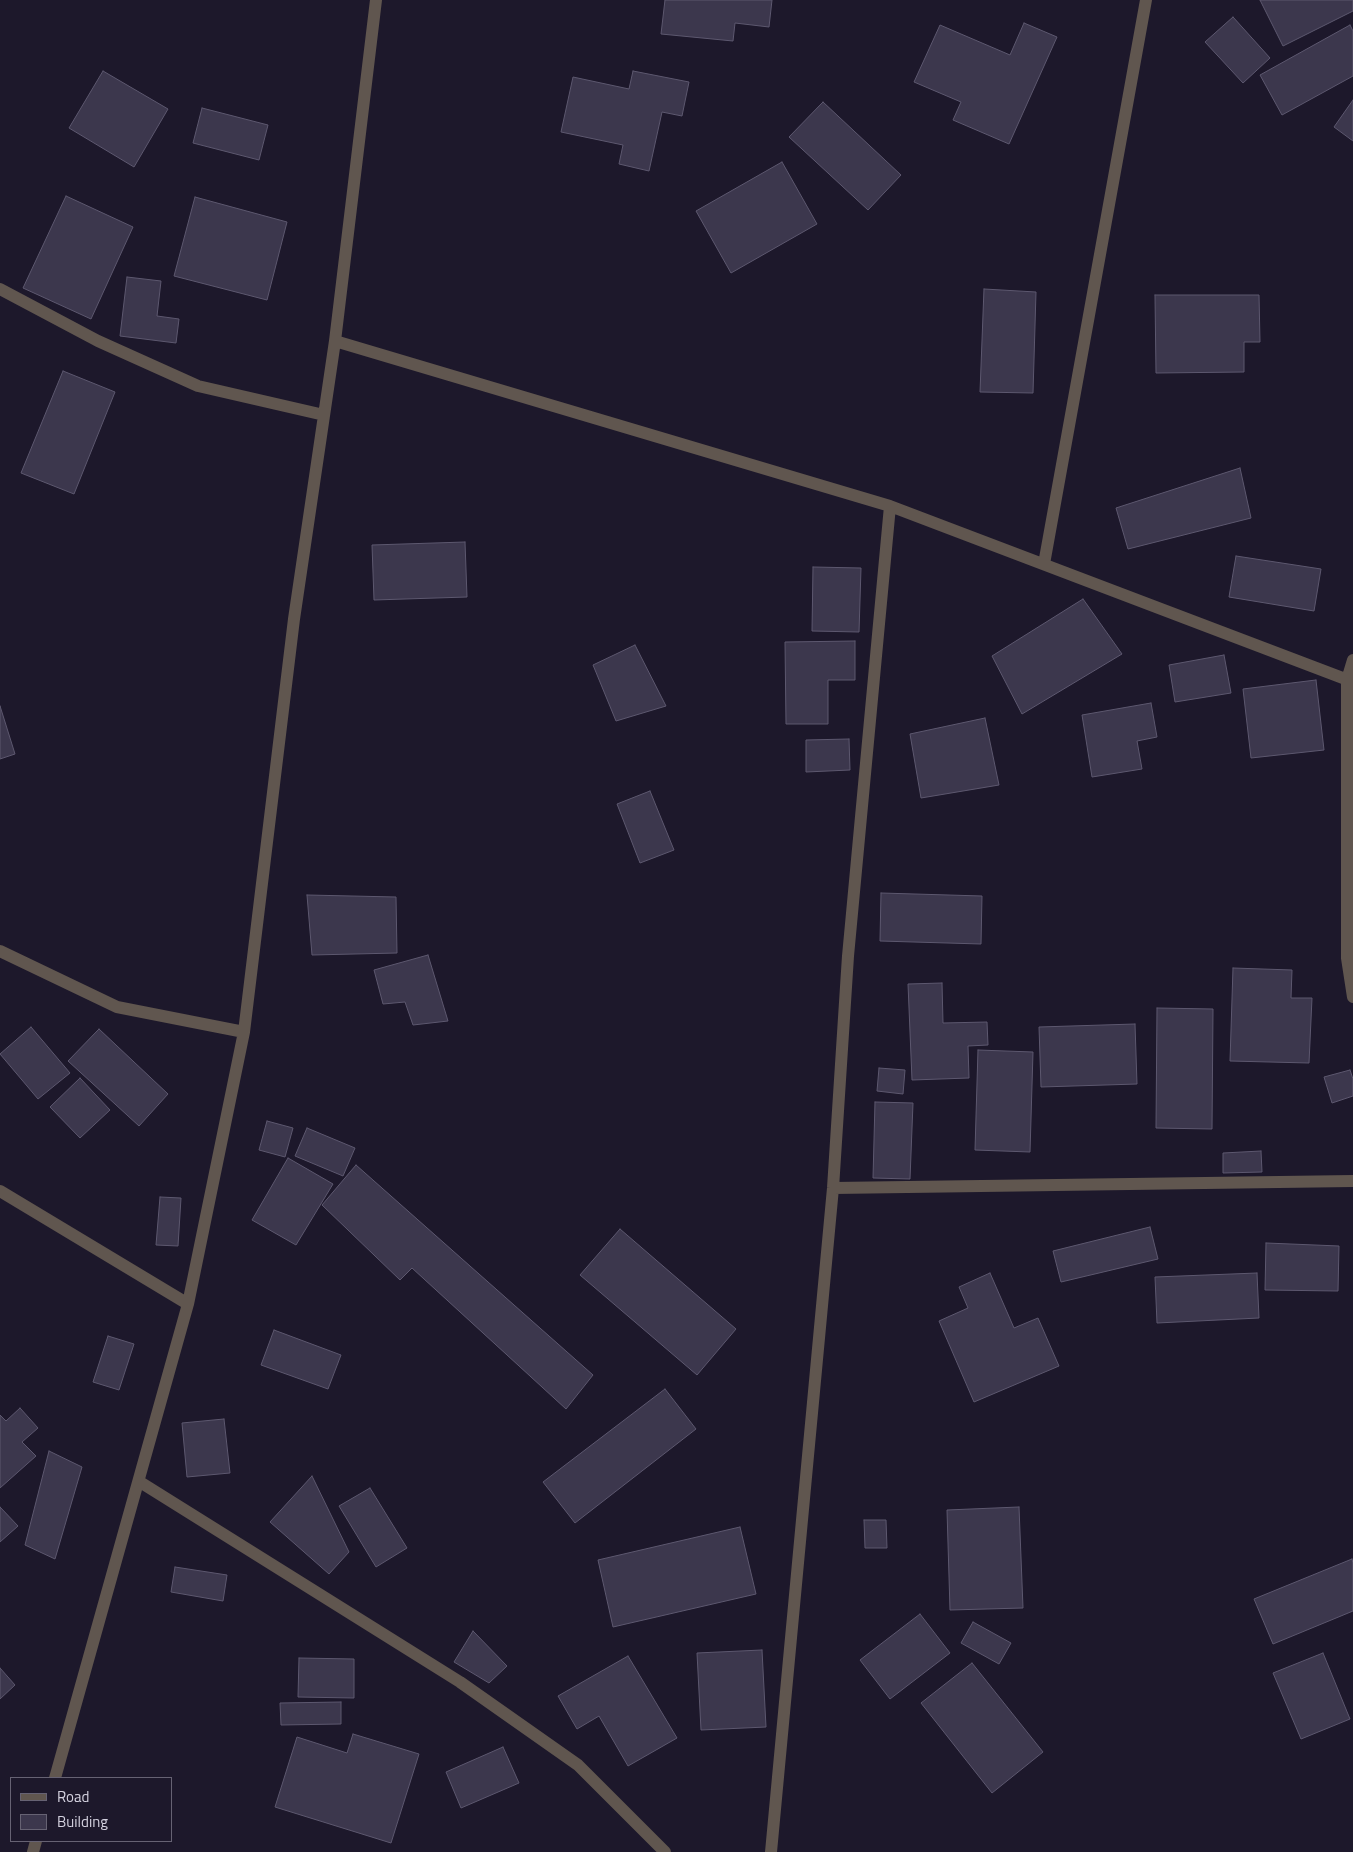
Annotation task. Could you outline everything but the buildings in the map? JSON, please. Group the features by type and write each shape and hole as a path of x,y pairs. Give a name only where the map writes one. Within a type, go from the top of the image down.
{"street":[{"path":"55,1777 140,1482 188,1304 244,1032 294,619 335,341 376,0"},
{"path":"1044,564 1146,0"},
{"path":"0,289 98,341 198,386 324,415"},
{"path":"335,341 890,506 1350,681"},
{"path":"771,1852 833,1188 848,956 890,506"},
{"path":"1353,660 1350,681 1347,958 1353,997"},
{"path":"0,951 117,1007 244,1032"},
{"path":"833,1188 1353,1181"},
{"path":"0,1190 188,1304"},
{"path":"140,1482 460,1682 578,1765 664,1852"}]}
